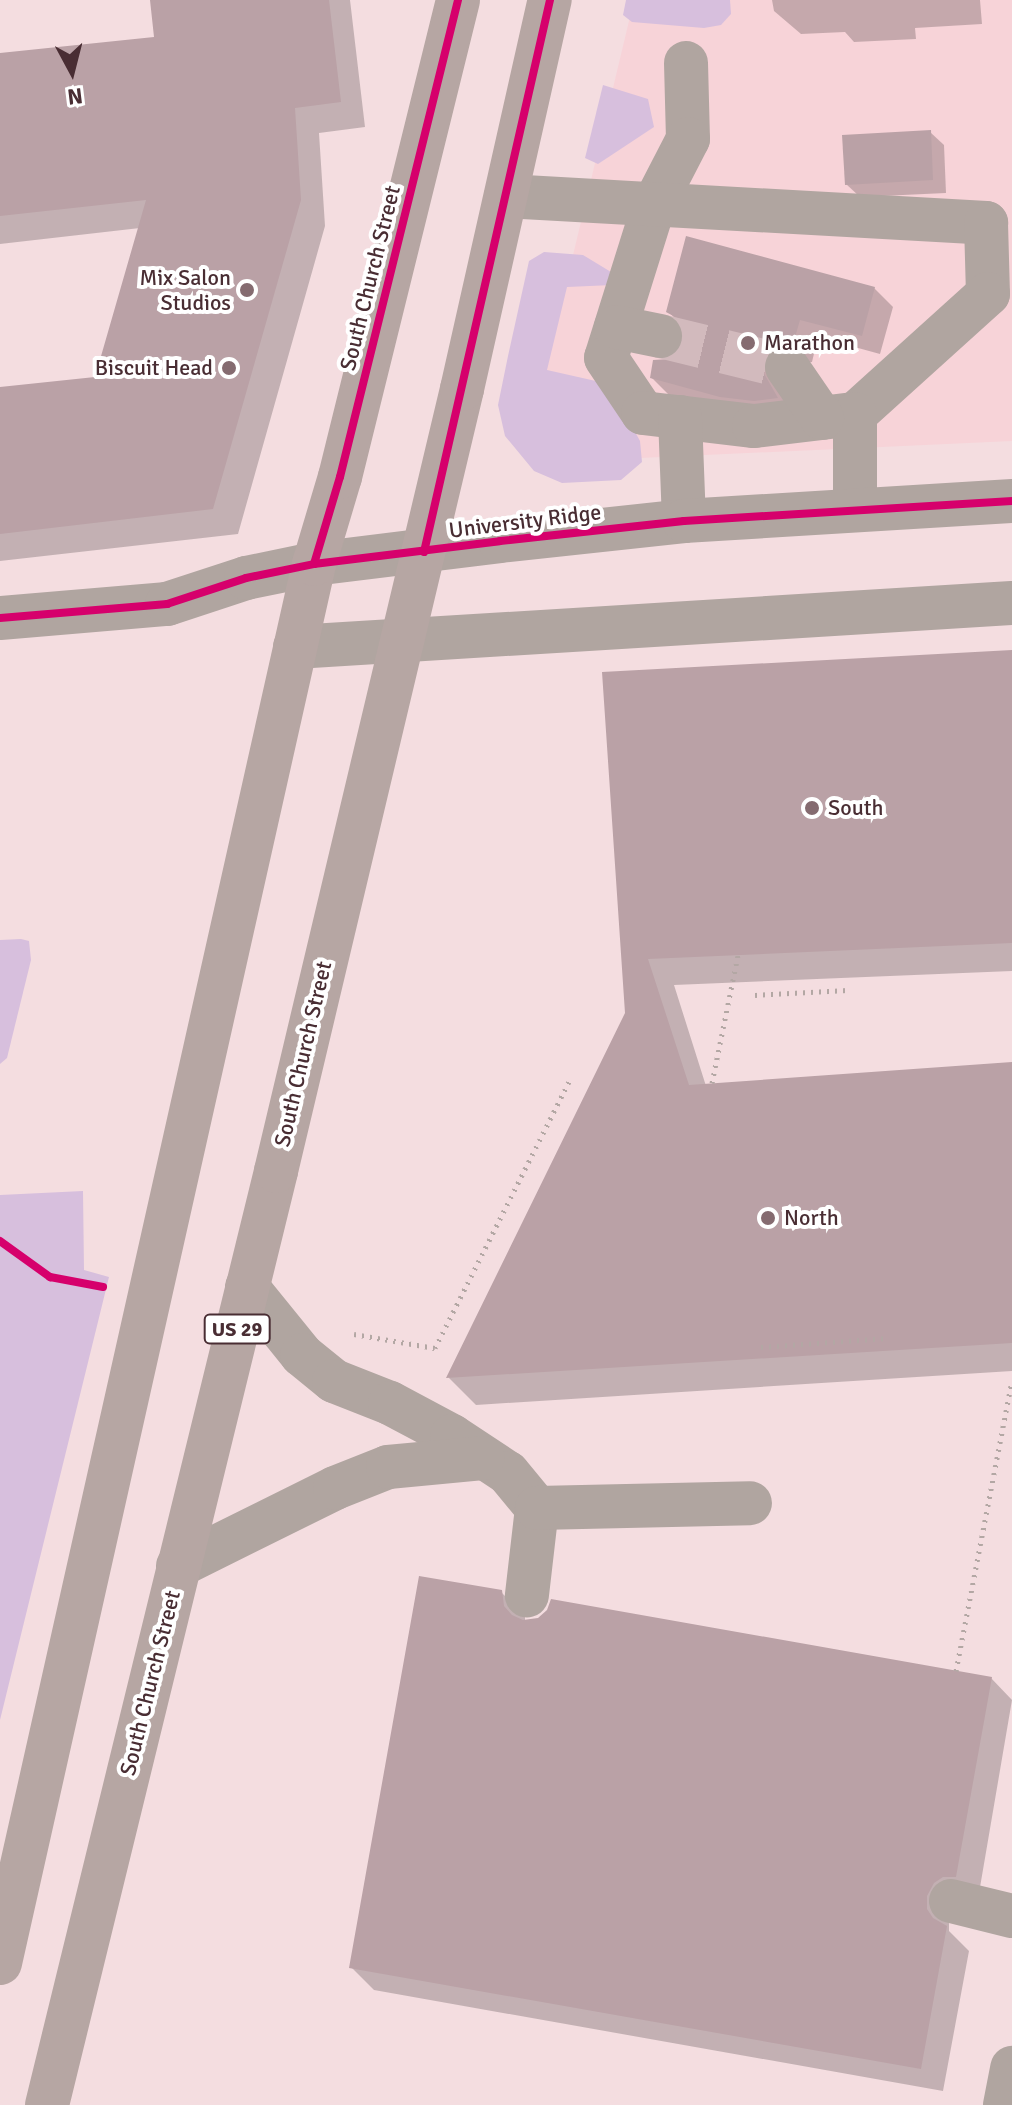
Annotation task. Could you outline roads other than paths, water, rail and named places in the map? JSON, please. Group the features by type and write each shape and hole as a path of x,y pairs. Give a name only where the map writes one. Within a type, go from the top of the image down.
{"main road":[{"name":"South Church Street","path":"0,1963 314,564 340,477 458,0"},
{"name":"South Church Street","path":"47,2105 424,552 550,0"}],"street":[{"path":"506,196 654,205 986,223 988,294 839,416 754,426 643,413 606,358 654,205 688,139 686,63"},
{"path":"616,327 660,336"},
{"path":"787,367 839,416 855,510"},
{"path":"680,417 684,521"},
{"name":"University Ridge","path":"0,618 167,604 246,578 314,564 684,521 1012,501"},
{"path":"295,647 401,638 1012,603"},
{"path":"247,1287 302,1355 334,1381 390,1403 452,1436 508,1473 537,1508 527,1595"},
{"path":"178,1566 335,1488 388,1467 483,1458"},
{"path":"537,1508 750,1503"},
{"path":"951,1901 1012,1916"},
{"path":"1005,2105 1012,2068"}],"tunnel":[{"path":"660,336 787,367"}],"place":[{"name":"Mix Salon Studios","path":"247,290"},
{"name":"Marathon","path":"748,343"},
{"name":"Biscuit Head","path":"229,368"},
{"name":"South","path":"812,808"},
{"name":"North","path":"768,1218"}]}
